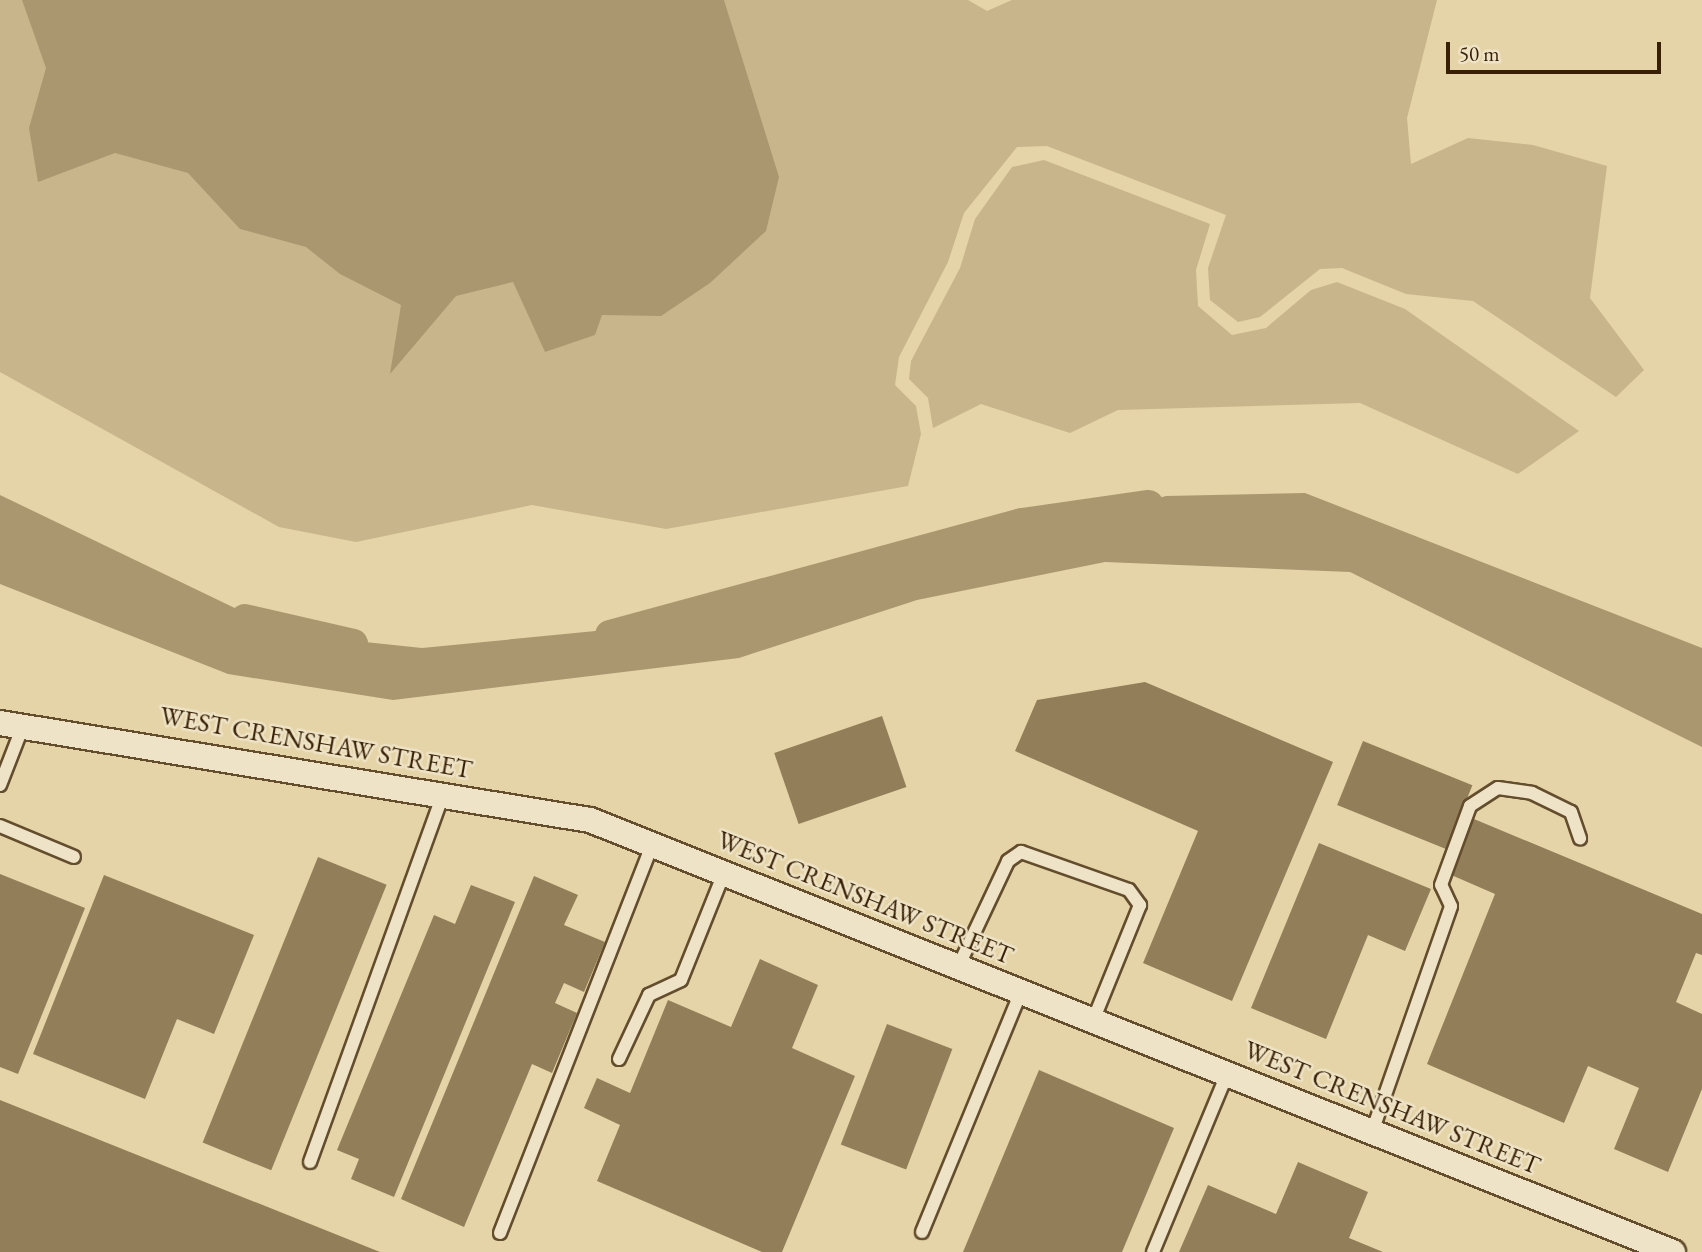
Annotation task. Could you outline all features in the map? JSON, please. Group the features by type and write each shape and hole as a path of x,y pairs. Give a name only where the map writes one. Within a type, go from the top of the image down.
{"street":[{"name":"WEST CRENSHAW STREET","path":"12,725 590,820 1660,1249"}],"lane":[{"path":"0,785 12,725"},
{"path":"1372,1132 1451,906 1440,886 1470,806 1498,788 1532,793 1571,812 1580,838"},
{"path":"310,1162 443,795"},
{"path":"0,826 74,857"},
{"path":"500,1233 652,845"},
{"path":"958,967 1008,861 1021,852 1129,890 1140,905 1093,1021"},
{"path":"619,1059 649,995 681,980 724,873"},
{"path":"922,1231 1021,992"},
{"path":"1153,1252 1227,1074"}],"shaded area":[{"path":"0,0 968,0 987,11 1012,0 1437,0 1407,118 1411,164 1468,138 1533,145 1607,166 1590,298 1644,370 1616,397 1473,301 1406,294 1342,268 1320,269 1260,317 1238,322 1210,300 1208,268 1226,215 1047,146 1017,147 964,213 948,262 899,357 895,385 916,406 921,434 908,486 666,529 532,505 356,542 279,527 0,372"},
{"path":"22,0 724,0 779,177 766,231 710,283 661,316 602,315 595,335 545,352 513,282 456,296 390,374 401,305 340,274 306,247 240,229 188,173 115,153 38,182 29,128 46,68"},
{"path":"1044,160 1210,224 1196,270 1198,306 1232,335 1266,328 1311,290 1337,282 1405,309 1579,431 1518,474 1360,403 1118,410 1070,433 981,404 933,428 928,398 909,379 911,361 960,268 975,219 1012,167"},
{"path":"1305,493 1702,648 1702,747 1350,572 1105,562 917,600 739,658 393,700 228,674 0,584 0,495 289,634 422,648 688,622 1166,496"}],"building":[{"path":"1145,682 1333,762 1232,1001 1143,963 1198,831 1015,751 1037,700"},
{"path":"882,716 906,787 799,824 774,753"},
{"path":"1363,741 1472,785 1447,849 1337,805"},
{"path":"1474,819 1702,914 1702,955 1696,953 1676,1002 1702,1014 1702,1089 1668,1172 1614,1149 1639,1088 1588,1066 1564,1123 1427,1064 1495,894 1449,874"},
{"path":"1319,843 1431,889 1405,951 1368,935 1326,1039 1251,1008"},
{"path":"318,857 387,885 271,1170 203,1143"},
{"path":"0,874 85,908 18,1074 0,1067"},
{"path":"104,875 254,935 214,1034 177,1019 145,1099 33,1054"},
{"path":"534,876 578,895 564,925 605,942 584,992 564,983 555,1003 577,1013 552,1073 532,1064 464,1227 401,1199"},
{"path":"471,885 515,902 394,1197 351,1179 359,1159 337,1150 434,915 455,924"},
{"path":"760,959 818,985 792,1048 855,1076 782,1252 762,1252 597,1181 620,1125 584,1108 597,1078 630,1093 668,1000 731,1027"},
{"path":"887,1024 952,1049 906,1170 841,1144"},
{"path":"1039,1070 1174,1128 1122,1252 963,1252"},
{"path":"0,1100 380,1252 0,1252"},
{"path":"1298,1162 1368,1192 1349,1238 1383,1252 1179,1252 1208,1185 1276,1214"}],"waterway":[{"path":"610,635 1022,523 1149,505"},
{"path":"245,619 353,644"}]}
